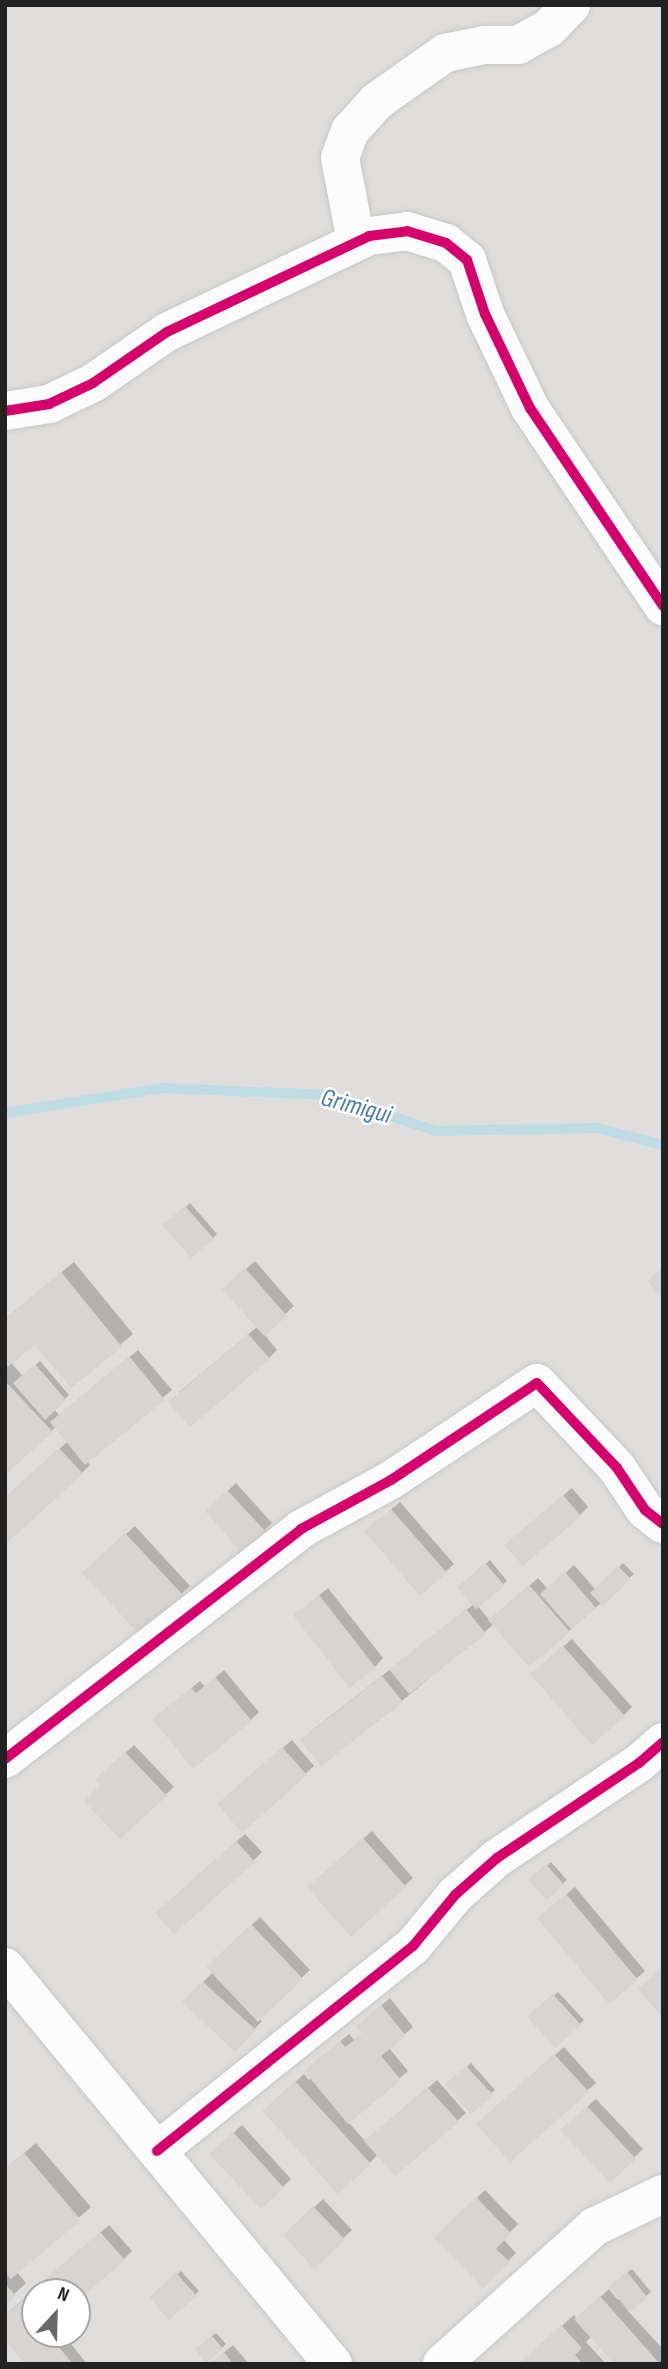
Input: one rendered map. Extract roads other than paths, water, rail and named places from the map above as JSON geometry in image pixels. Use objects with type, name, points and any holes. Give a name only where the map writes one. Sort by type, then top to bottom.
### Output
[{"type":"street","points":[[356,241],[340,159],[350,131],[377,101],[445,53],[485,45],[518,45],[549,28],[571,5]]},
{"type":"street","points":[[5,411],[49,404],[93,383],[167,332],[356,241],[369,236],[407,231],[446,243],[467,260],[485,314],[530,408],[663,607]]},
{"type":"street","points":[[5,1759],[301,1529],[391,1480],[537,1383],[617,1468],[645,1510],[663,1524]]},
{"type":"street","points":[[157,2151],[414,1945],[455,1895],[498,1858],[639,1763],[663,1742]]},
{"type":"street","points":[[5,1967],[333,2364]]},
{"type":"street","points":[[442,2364],[594,2227],[663,2194]]},
{"type":"waterway","name":"Grimigui","points":[[5,1113],[162,1088],[326,1095],[437,1131],[597,1128],[663,1145]]}]
